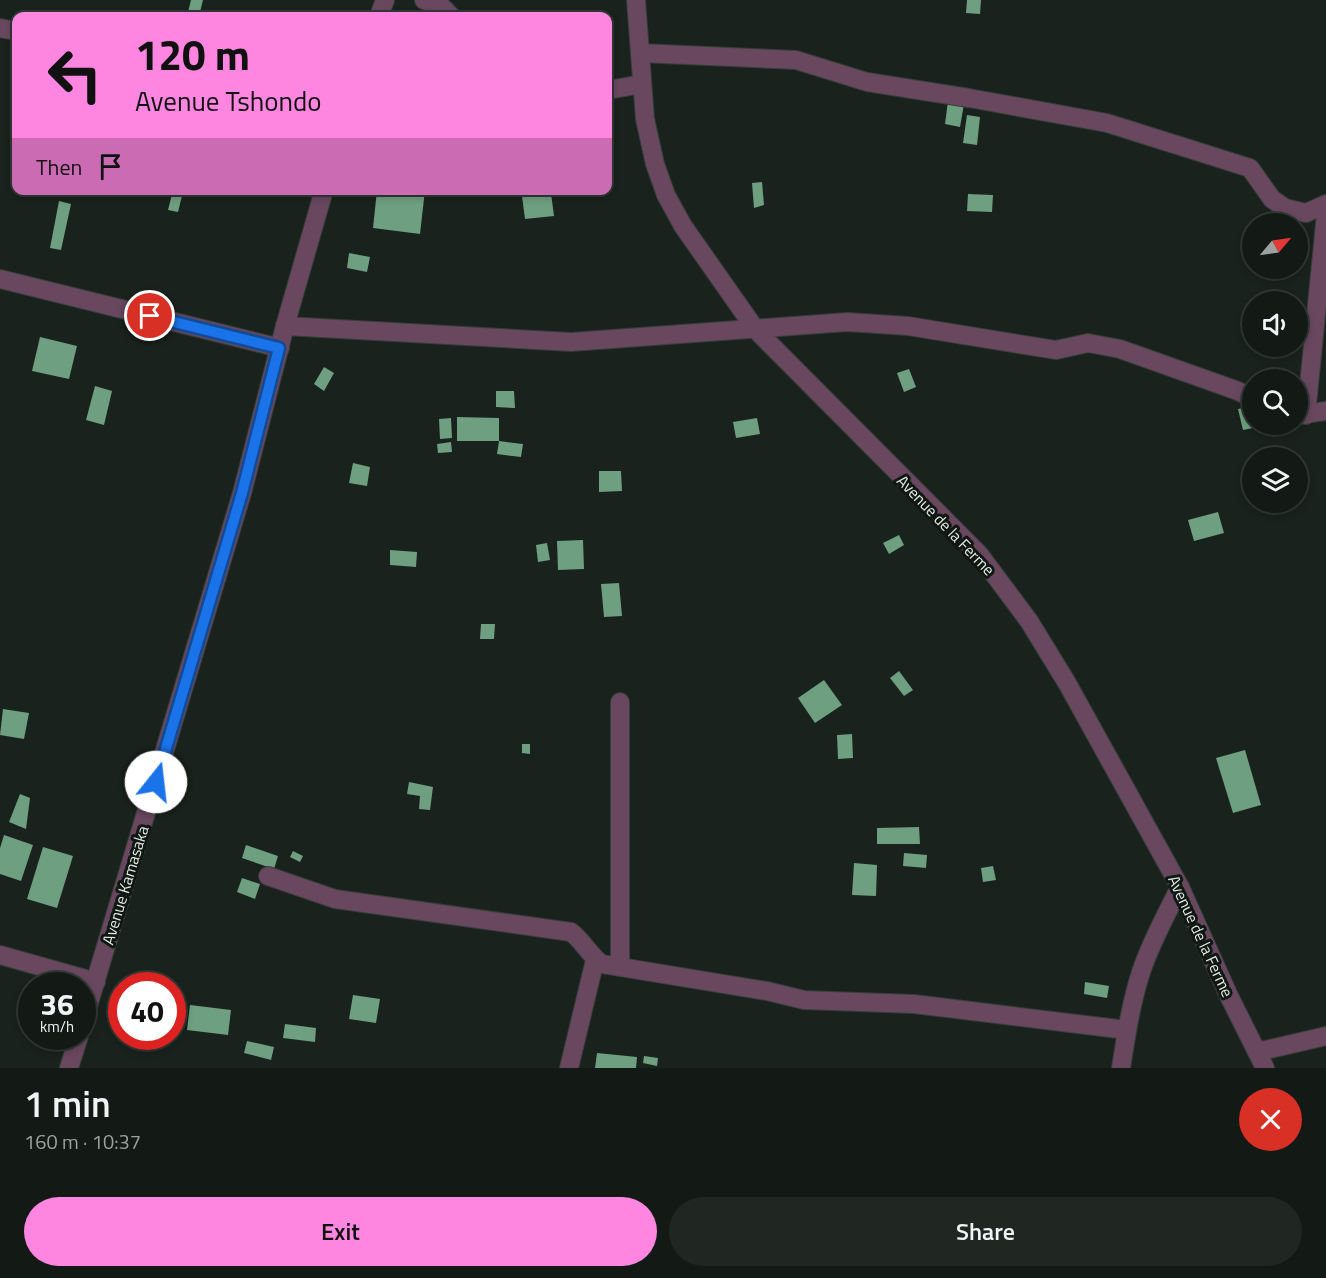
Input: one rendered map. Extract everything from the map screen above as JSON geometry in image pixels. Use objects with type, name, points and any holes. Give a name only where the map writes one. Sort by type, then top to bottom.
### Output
[{"type":"street","points":[[424,0],[441,6],[447,12]]},
{"type":"street","name":"Avenue de la Ferme","points":[[636,0],[645,119],[655,164],[666,195],[683,226],[756,330],[979,554],[1029,621],[1067,683],[1180,887],[1229,996],[1261,1060]]},
{"type":"street","points":[[640,53],[796,60],[867,82],[1107,123],[1250,168],[1272,199],[1286,208],[1306,213],[1326,204]]},
{"type":"street","points":[[612,89],[642,84]]},
{"type":"street","name":"Avenue Kamasaka","points":[[96,982],[242,493],[279,348],[323,195]]},
{"type":"street","points":[[1307,369],[1326,214]]},
{"type":"street","points":[[0,279],[279,348]]},
{"type":"street","points":[[285,326],[571,342],[847,322],[908,326],[1056,350],[1088,343],[1120,349],[1242,393]]},
{"type":"street","points":[[1308,414],[1326,411]]},
{"type":"street","points":[[620,702],[620,967]]},
{"type":"street","points":[[268,876],[335,899],[571,933],[578,937],[595,960],[602,964],[767,991],[804,1000],[914,1004],[1127,1030]]},
{"type":"street","points":[[1121,1068],[1127,1030],[1141,972],[1155,936],[1180,887]]},
{"type":"street","points":[[0,955],[60,972]]},
{"type":"street","points":[[569,1068],[595,960]]},
{"type":"street","points":[[1261,1060],[1326,1036]]},
{"type":"street","points":[[69,1068],[75,1050]]},
{"type":"building","points":[[191,0],[203,0],[200,12],[188,12]]},
{"type":"building","points":[[967,0],[981,0],[980,14],[966,13]]},
{"type":"building","points":[[948,101],[964,104],[960,127],[945,124]]},
{"type":"building","points":[[967,115],[980,117],[977,145],[963,143]]},
{"type":"building","points":[[762,182],[764,205],[754,208],[752,183]]},
{"type":"building","points":[[968,194],[993,195],[992,212],[967,211]]},
{"type":"building","points":[[172,195],[182,195],[178,212],[168,210]]},
{"type":"building","points":[[376,195],[424,195],[420,234],[373,228]]},
{"type":"building","points":[[551,195],[554,216],[525,219],[522,196]]},
{"type":"building","points":[[59,201],[71,204],[61,250],[50,248]]},
{"type":"building","points":[[349,253],[370,257],[367,272],[347,268]]},
{"type":"building","points":[[40,337],[77,346],[69,379],[32,371]]},
{"type":"building","points":[[324,367],[334,373],[324,391],[314,384]]},
{"type":"building","points":[[909,369],[916,387],[904,392],[897,373]]},
{"type":"building","points":[[95,386],[112,391],[104,425],[86,420]]},
{"type":"building","points":[[496,391],[514,391],[515,408],[496,407]]},
{"type":"building","points":[[1242,408],[1242,426],[1238,409]]},
{"type":"building","points":[[457,417],[499,418],[499,441],[457,441]]},
{"type":"building","points":[[451,418],[452,438],[440,439],[439,419]]},
{"type":"building","points":[[757,418],[760,434],[736,438],[733,422]]},
{"type":"building","points":[[499,441],[523,444],[521,457],[497,454]]},
{"type":"building","points":[[451,442],[452,452],[438,453],[437,444]]},
{"type":"building","points":[[353,463],[370,467],[367,486],[349,483]]},
{"type":"building","points":[[599,471],[621,471],[622,491],[599,492]]},
{"type":"building","points":[[1218,512],[1224,533],[1194,541],[1188,520]]},
{"type":"building","points":[[899,535],[904,545],[889,554],[883,543]]},
{"type":"building","points":[[583,540],[584,569],[558,570],[557,541]]},
{"type":"building","points":[[547,543],[550,560],[538,562],[536,545]]},
{"type":"building","points":[[390,550],[417,552],[416,567],[390,565]]},
{"type":"building","points":[[619,583],[622,616],[604,617],[601,584]]},
{"type":"building","points":[[481,624],[495,624],[494,639],[480,639]]},
{"type":"building","points":[[899,671],[913,690],[904,696],[890,678]]},
{"type":"building","points":[[824,680],[842,705],[815,723],[798,698]]},
{"type":"building","points":[[3,709],[29,713],[24,739],[0,735]]},
{"type":"building","points":[[852,734],[853,758],[838,759],[837,735]]},
{"type":"building","points":[[522,744],[530,744],[530,754],[522,753]]},
{"type":"building","points":[[1245,750],[1261,805],[1233,813],[1216,758]]},
{"type":"building","points":[[409,782],[433,787],[430,810],[419,809],[420,796],[407,794]]},
{"type":"building","points":[[20,794],[30,798],[26,829],[9,822]]},
{"type":"building","points":[[919,827],[920,844],[877,844],[877,828]]},
{"type":"building","points":[[4,835],[33,845],[21,881],[0,874],[0,848]]},
{"type":"building","points":[[246,845],[278,856],[274,869],[242,858]]},
{"type":"building","points":[[43,847],[73,856],[57,908],[27,899]]},
{"type":"building","points":[[293,851],[303,856],[300,862],[290,857]]},
{"type":"building","points":[[904,853],[927,855],[926,868],[903,866]]},
{"type":"building","points":[[854,863],[877,865],[876,896],[852,895]]},
{"type":"building","points":[[993,866],[996,880],[983,882],[981,868]]},
{"type":"building","points":[[242,878],[260,884],[255,899],[237,892]]},
{"type":"building","points":[[1085,982],[1109,986],[1107,998],[1084,994]]},
{"type":"building","points":[[353,995],[380,999],[376,1023],[349,1019]]},
{"type":"building","points":[[190,1005],[231,1010],[228,1035],[187,1030]]},
{"type":"building","points":[[285,1024],[316,1028],[315,1042],[283,1038]]},
{"type":"building","points":[[247,1041],[274,1047],[271,1060],[244,1053]]},
{"type":"building","points":[[597,1053],[637,1057],[636,1068],[595,1068]]},
{"type":"building","points":[[644,1056],[658,1058],[657,1066],[643,1063]]},
{"type":"route","points":[[150,316],[279,348],[242,493],[156,782]]}]
